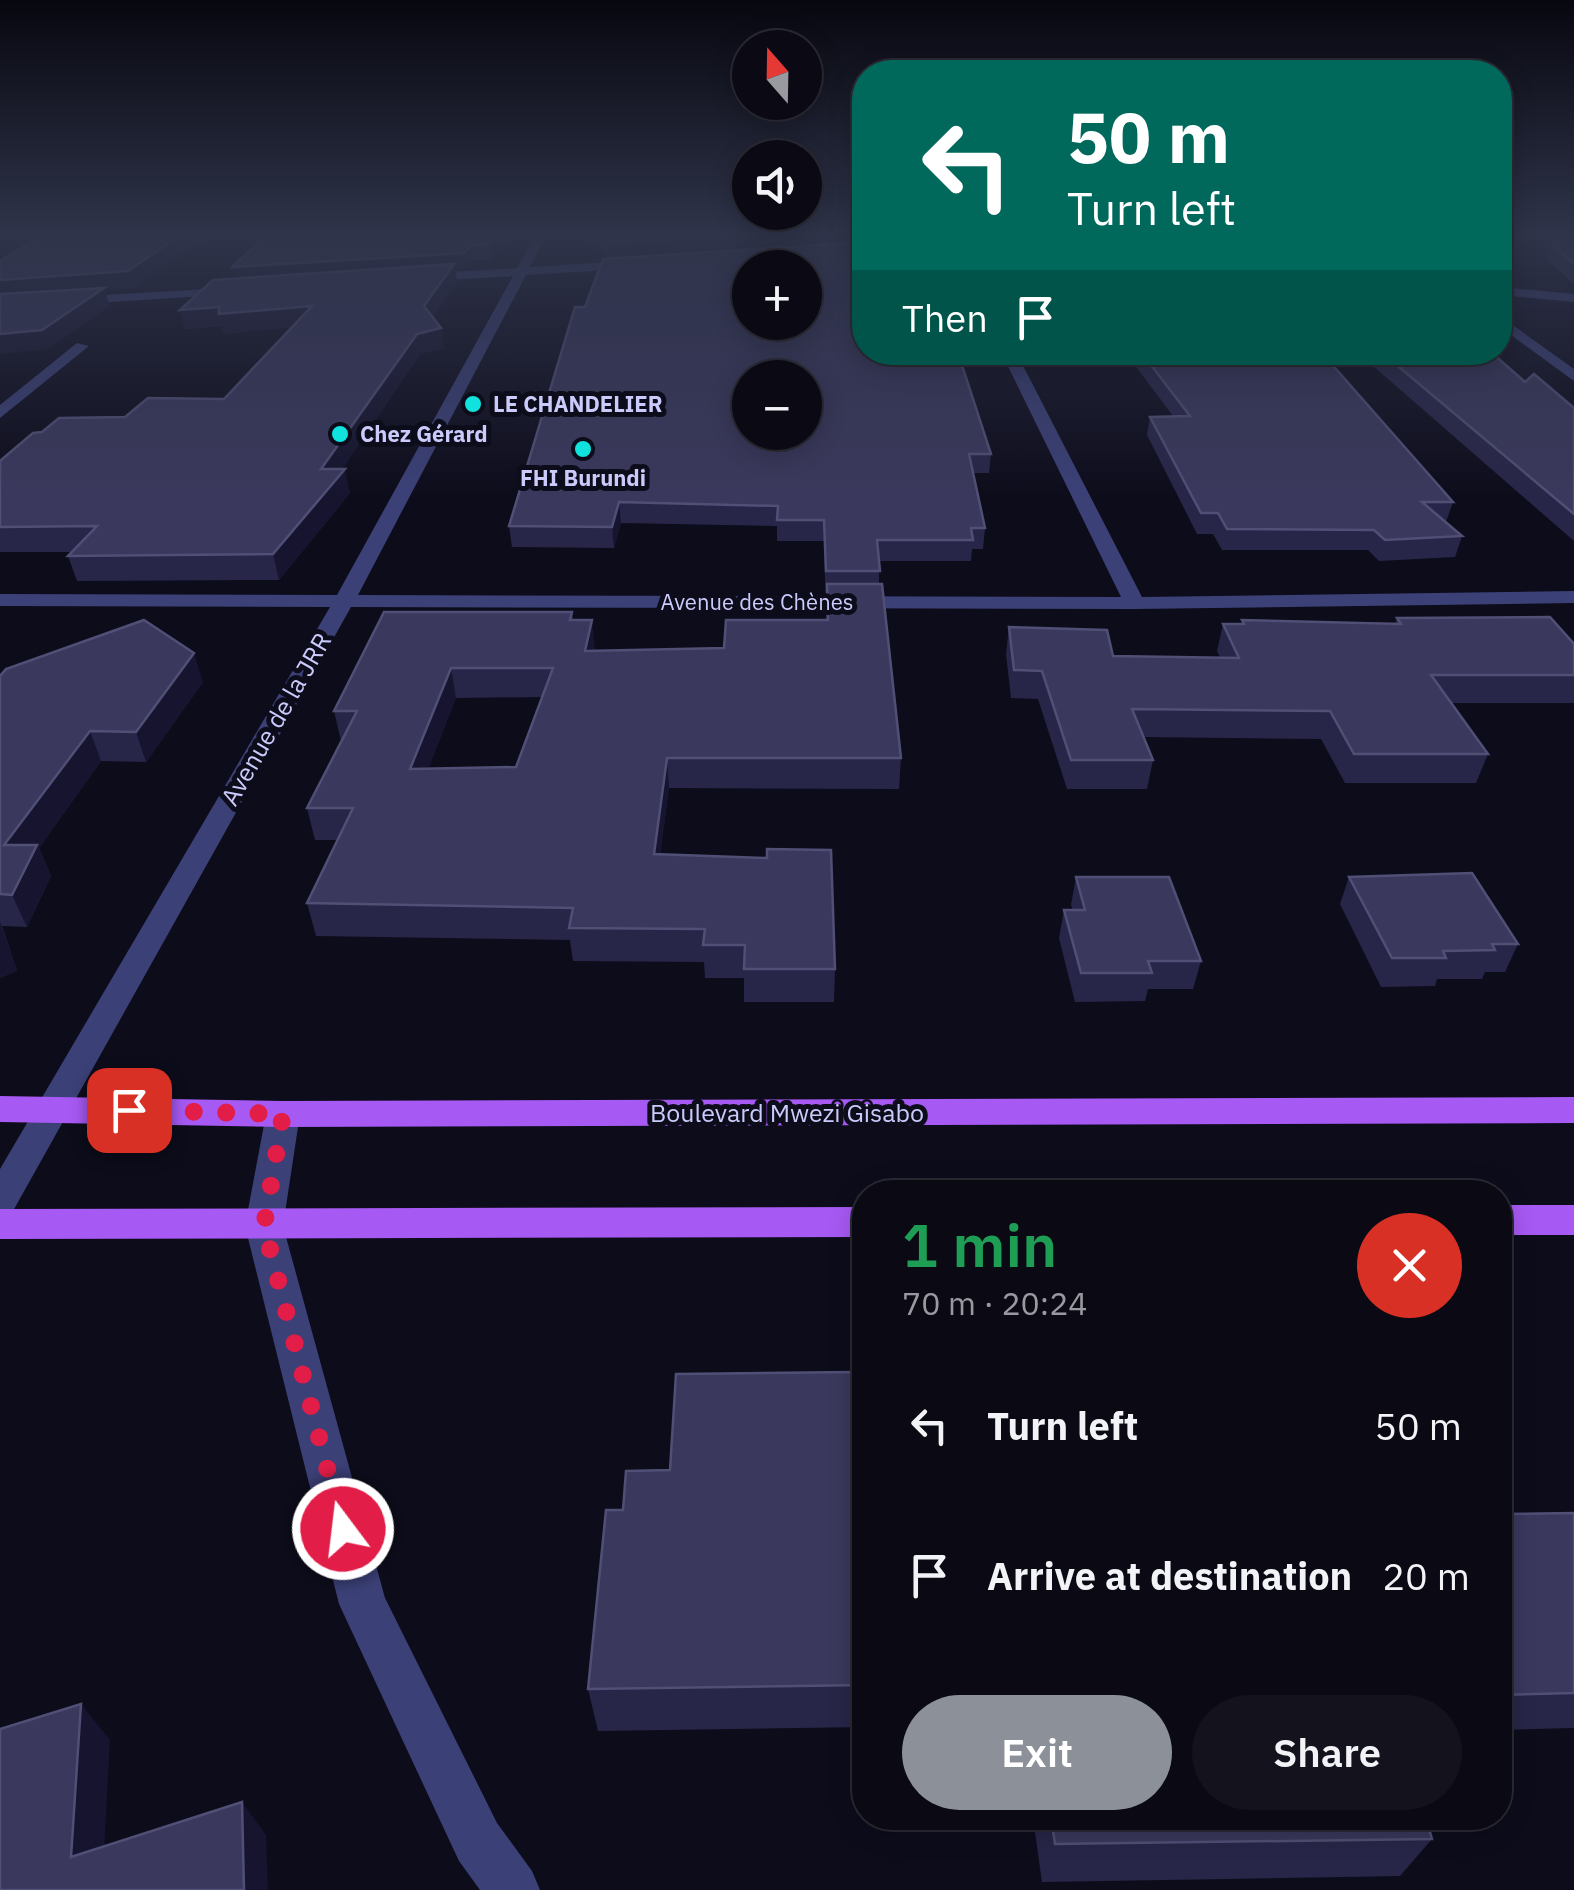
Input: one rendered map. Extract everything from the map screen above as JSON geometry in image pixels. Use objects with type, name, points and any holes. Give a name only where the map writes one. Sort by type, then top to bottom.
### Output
[{"type":"main road","name":"Boulevard Mwezi Gisabo","points":[[0,1109],[283,1114],[1574,1110]]},
{"type":"main road","points":[[1512,1220],[1574,1220]]},
{"type":"main road","points":[[0,1224],[852,1222]]},
{"type":"street","name":"Avenue de la JRR","points":[[0,1201],[345,600],[495,320]]},
{"type":"street","points":[[1512,329],[1574,376]]},
{"type":"street","points":[[0,413],[82,346]]},
{"type":"street","points":[[1015,365],[1135,604]]},
{"type":"street","name":"Avenue des Chènes","points":[[0,600],[1135,604],[1574,597]]},
{"type":"street","points":[[283,1114],[264,1226],[363,1604],[478,1842],[513,1890]]},
{"type":"building","points":[[0,320],[56,320],[42,330],[0,334]]},
{"type":"building","points":[[299,320],[435,320],[441,328],[417,334],[321,469],[345,469],[273,554],[68,556],[97,526],[0,527],[0,461],[33,433],[42,432],[59,418],[125,417],[148,398],[224,399]]},
{"type":"building","points":[[571,320],[732,320],[732,340],[822,340],[822,320],[852,320],[852,365],[962,365],[991,454],[969,454],[985,528],[971,528],[973,540],[877,540],[880,571],[826,571],[824,520],[777,520],[778,506],[619,502],[612,527],[509,526]]},
{"type":"building","points":[[1151,365],[1332,365],[1453,502],[1422,502],[1462,536],[1385,540],[1374,530],[1227,529],[1218,513],[1201,513],[1150,417],[1190,416]]},
{"type":"building","points":[[1396,365],[1506,365],[1525,382],[1534,374],[1574,408],[1574,514]]},
{"type":"building","points":[[827,584],[882,584],[901,758],[667,758],[654,854],[767,858],[767,849],[831,850],[835,969],[744,969],[745,945],[703,945],[705,929],[569,928],[573,908],[307,903],[353,808],[307,808],[357,711],[334,711],[384,612],[572,612],[570,620],[592,620],[585,651],[724,648],[726,620],[828,620]],"holes":[[[451,668],[553,668],[516,767],[410,769]]]},
{"type":"building","points":[[1550,617],[1574,644],[1574,675],[1431,675],[1488,754],[1354,754],[1330,711],[1132,709],[1153,760],[1071,760],[1042,671],[1014,670],[1009,627],[1107,630],[1113,656],[1239,658],[1223,624],[1244,624],[1242,620],[1401,624],[1397,618]]},
{"type":"building","points":[[144,620],[194,653],[136,732],[90,731],[4,845],[37,845],[12,895],[0,894],[0,676],[6,669]]},
{"type":"building","points":[[1472,873],[1518,944],[1492,944],[1495,950],[1443,951],[1446,958],[1392,958],[1349,877]]},
{"type":"building","points":[[1076,877],[1169,877],[1201,961],[1148,961],[1152,973],[1081,973],[1064,910],[1085,910]]},
{"type":"building","points":[[852,1372],[852,1685],[588,1689],[606,1510],[623,1510],[626,1471],[670,1470],[676,1374]]},
{"type":"building","points":[[1574,1513],[1574,1693],[1512,1695],[1512,1514]]},
{"type":"building","points":[[81,1704],[71,1857],[242,1802],[244,1890],[0,1890],[0,1729]]},
{"type":"building","points":[[1053,1830],[1429,1830],[1432,1839],[1055,1844]]},
{"type":"place","name":"LE CHANDELIER","points":[[473,404]]},
{"type":"place","name":"Chez Gérard","points":[[340,434]]},
{"type":"place","name":"FHI Burundi","points":[[583,449]]},
{"type":"route","points":[[129,1110],[283,1114],[264,1226],[343,1529]]}]
